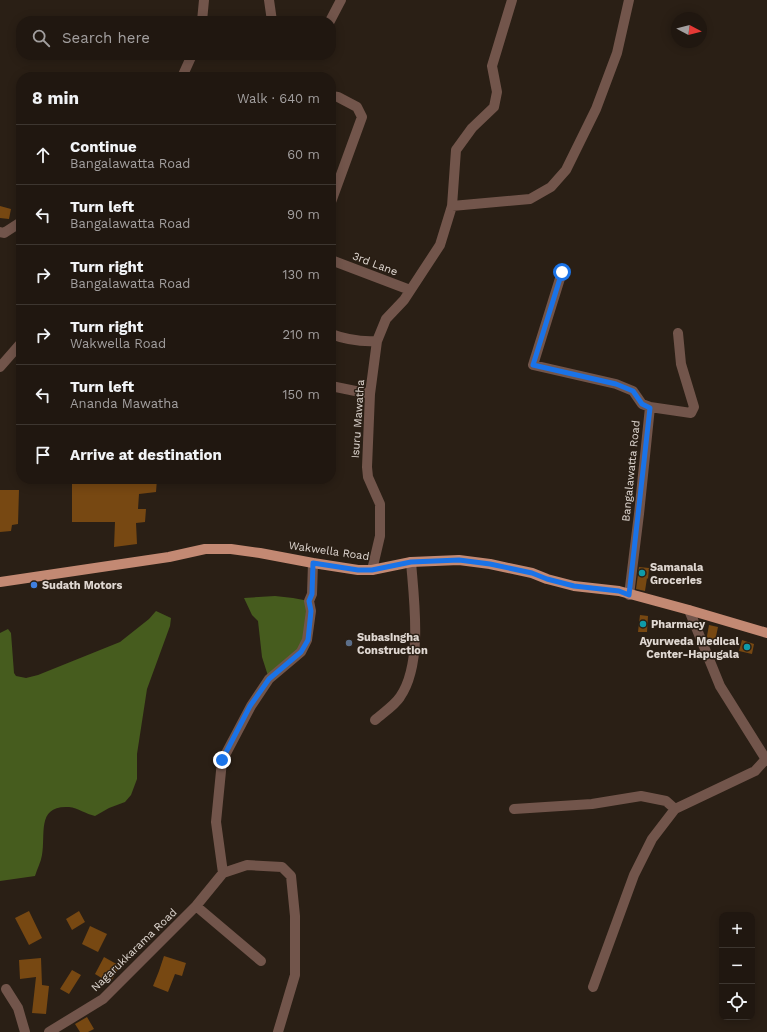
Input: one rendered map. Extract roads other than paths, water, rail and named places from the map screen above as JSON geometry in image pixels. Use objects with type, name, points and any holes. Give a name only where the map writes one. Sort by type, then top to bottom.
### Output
[{"type":"main road","name":"Wakwella Road","points":[[0,582],[169,557],[205,549],[231,549],[246,551],[358,570],[372,570],[411,562],[459,560],[490,564],[532,573],[547,579],[574,586],[619,591],[767,633]]},
{"type":"street","points":[[202,16],[204,0]]},
{"type":"street","points":[[269,0],[271,16]]},
{"type":"street","points":[[333,16],[341,0]]},
{"type":"street","name":"Isuru Mawatha","points":[[372,570],[380,536],[380,504],[368,477],[367,467],[370,394],[377,341],[386,319],[404,300],[440,245],[452,206],[456,150],[472,128],[494,107],[497,92],[492,66],[512,0]]},
{"type":"street","points":[[452,206],[530,199],[551,187],[556,182],[566,170],[596,109],[617,54],[629,0]]},
{"type":"street","points":[[184,72],[190,60]]},
{"type":"street","points":[[336,97],[357,107],[362,116],[336,188]]},
{"type":"street","points":[[0,232],[4,233],[16,225]]},
{"type":"street","name":"3rd Lane","points":[[336,262],[410,290]]},
{"type":"street","name":"Bangalawatta Road","points":[[562,272],[533,365],[616,384],[633,391],[642,404],[650,408],[629,595]]},
{"type":"street","points":[[650,408],[691,413],[694,408],[681,364],[678,333]]},
{"type":"street","points":[[336,336],[361,342],[377,341]]},
{"type":"street","points":[[0,367],[16,349]]},
{"type":"street","points":[[336,387],[370,394]]},
{"type":"street","points":[[375,720],[400,697],[409,679],[413,660],[415,624],[411,562]]},
{"type":"street","points":[[278,1032],[295,975],[295,916],[291,876],[282,868],[247,865],[223,873],[216,822],[222,760],[250,706],[269,679],[301,652],[308,640],[311,611],[309,601],[312,594],[313,563]]},
{"type":"street","points":[[593,987],[634,875],[652,839],[675,809],[755,771],[766,760],[720,686],[689,610]]},
{"type":"street","points":[[514,810],[592,804],[641,796],[666,801],[675,809]]},
{"type":"street","name":"Nagarukkarama Road","points":[[50,1032],[103,999],[196,906],[223,873]]},
{"type":"street","points":[[196,906],[261,961]]},
{"type":"street","points":[[6,989],[18,1008],[25,1032]]},
{"type":"place","name":"Samanala Groceries","points":[[642,573]]},
{"type":"place","name":"Sudath Motors","points":[[34,585]]},
{"type":"place","name":"Pharmacy","points":[[643,624]]},
{"type":"place","name":"Subasingha Construction","points":[[349,643]]},
{"type":"place","name":"Ayurweda Medical Center-Hapugala","points":[[747,647]]}]
